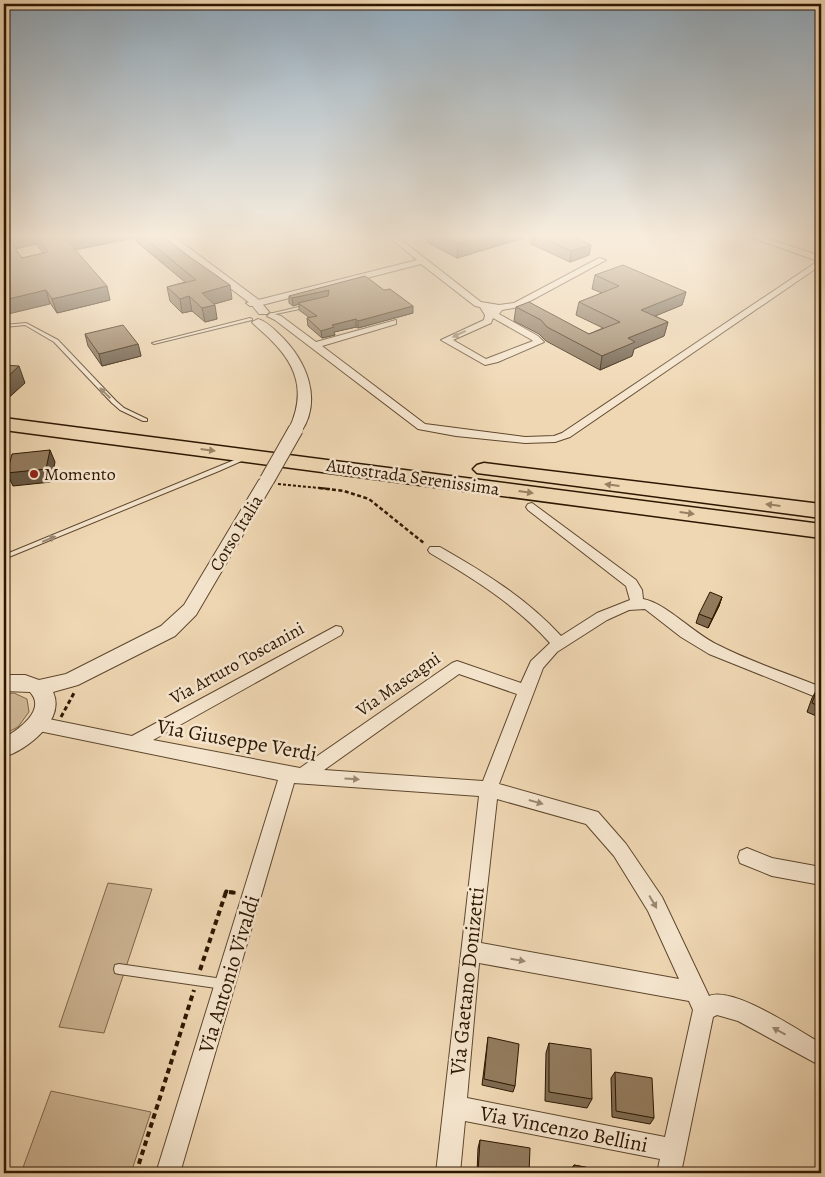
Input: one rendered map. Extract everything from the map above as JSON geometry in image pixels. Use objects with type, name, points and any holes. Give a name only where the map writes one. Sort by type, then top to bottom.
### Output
[{"type":"highway","name":"Autostrada Serenissima","points":[[4,410],[821,511]]},
{"type":"highway","name":"Autostrada Serenissima","points":[[4,424],[821,531]]},
{"type":"street","name":"Corso Italia","points":[[42,695],[73,685],[144,645],[168,630],[190,610],[271,482],[305,409],[305,386],[298,366],[261,315],[236,290]]},
{"type":"street","points":[[261,315],[334,290]]},
{"type":"street","points":[[460,290],[478,304],[499,308],[516,305],[545,290]]},
{"type":"street","points":[[261,315],[278,318],[422,427],[456,433],[525,440],[555,439],[566,435],[777,290]]},
{"type":"street","points":[[483,305],[489,315],[488,321],[446,340],[485,362],[495,360],[538,342],[535,338],[494,315],[499,308]]},
{"type":"street","points":[[313,346],[393,322]]},
{"type":"street","points":[[532,508],[631,583],[635,590],[637,602],[657,610],[697,641],[714,650],[821,693]]},
{"type":"street","points":[[435,550],[489,582],[530,611],[560,644]]},
{"type":"street","name":"Via Gaetano Donizetti","points":[[448,1173],[470,951],[489,789],[536,664],[560,644],[619,607],[637,602]]},
{"type":"street","name":"Via Arturo Toscanini","points":[[132,744],[336,631]]},
{"type":"street","name":"Via Mascagni","points":[[296,776],[457,667],[526,691]]},
{"type":"street","points":[[4,682],[29,683],[42,695],[46,725],[4,748]]},
{"type":"street","name":"Via Giuseppe Verdi","points":[[46,725],[296,776],[489,789],[592,818],[620,850],[655,904],[699,1001]]},
{"type":"street","name":"Via Antonio Vivaldi","points":[[168,1173],[253,895],[296,776]]},
{"type":"street","points":[[747,857],[772,867],[821,876]]},
{"type":"street","points":[[470,951],[742,1011],[821,1055]]},
{"type":"street","points":[[668,1173],[674,1150],[699,1001]]},
{"type":"street","name":"Via Vincenzo Bellini","points":[[454,1107],[674,1150]]},
{"type":"lane","points":[[154,343],[261,315],[317,303]]},
{"type":"lane","points":[[4,326],[26,324],[56,341],[114,402],[122,409],[145,420]]},
{"type":"lane","points":[[4,557],[217,470],[248,455]]},
{"type":"lane","points":[[119,969],[226,984]]},
{"type":"path","points":[[271,482],[347,492],[362,496],[380,506],[402,528],[435,550]]},
{"type":"path","points":[[46,725],[69,698],[73,685]]},
{"type":"path","points":[[136,1173],[226,891],[253,895]]},
{"type":"shaded area","points":[[14,693],[27,699],[29,712],[18,727],[4,734],[4,694]]},
{"type":"shaded area","points":[[108,883],[152,889],[104,1033],[59,1027]]},
{"type":"shaded area","points":[[51,1091],[151,1112],[131,1173],[21,1173]]},
{"type":"building","points":[[4,290],[90,290],[52,299],[46,290],[4,300]]},
{"type":"building","points":[[170,290],[213,290],[202,293],[215,305],[202,308],[189,296],[180,299]]},
{"type":"building","points":[[312,290],[391,290],[413,306],[358,321],[356,319],[332,325],[334,327],[321,331],[307,318],[317,316],[298,303],[328,296],[329,290],[292,298],[289,296]]},
{"type":"building","points":[[609,290],[681,290],[686,292],[641,310],[668,322],[628,338],[635,342],[602,356],[547,327],[541,320],[516,307],[529,302],[589,334],[620,322],[579,302]]},
{"type":"building","points":[[123,325],[138,344],[99,354],[85,334]]},
{"type":"building","points":[[4,365],[19,366],[4,380]]},
{"type":"building","points":[[50,450],[46,469],[7,473],[12,454]]},
{"type":"building","points":[[710,592],[722,597],[712,619],[699,614]]},
{"type":"building","points":[[817,689],[821,690],[821,707],[812,703]]},
{"type":"building","points":[[488,1037],[519,1044],[515,1086],[484,1079]]},
{"type":"building","points":[[549,1043],[591,1049],[592,1099],[549,1092]]},
{"type":"building","points":[[615,1072],[652,1078],[654,1118],[616,1111]]},
{"type":"building","points":[[480,1140],[530,1148],[529,1173],[478,1173]]},
{"type":"building","points":[[574,1165],[615,1173],[574,1173]]},
{"type":"place","name":"Momento","points":[[34,474]]}]
